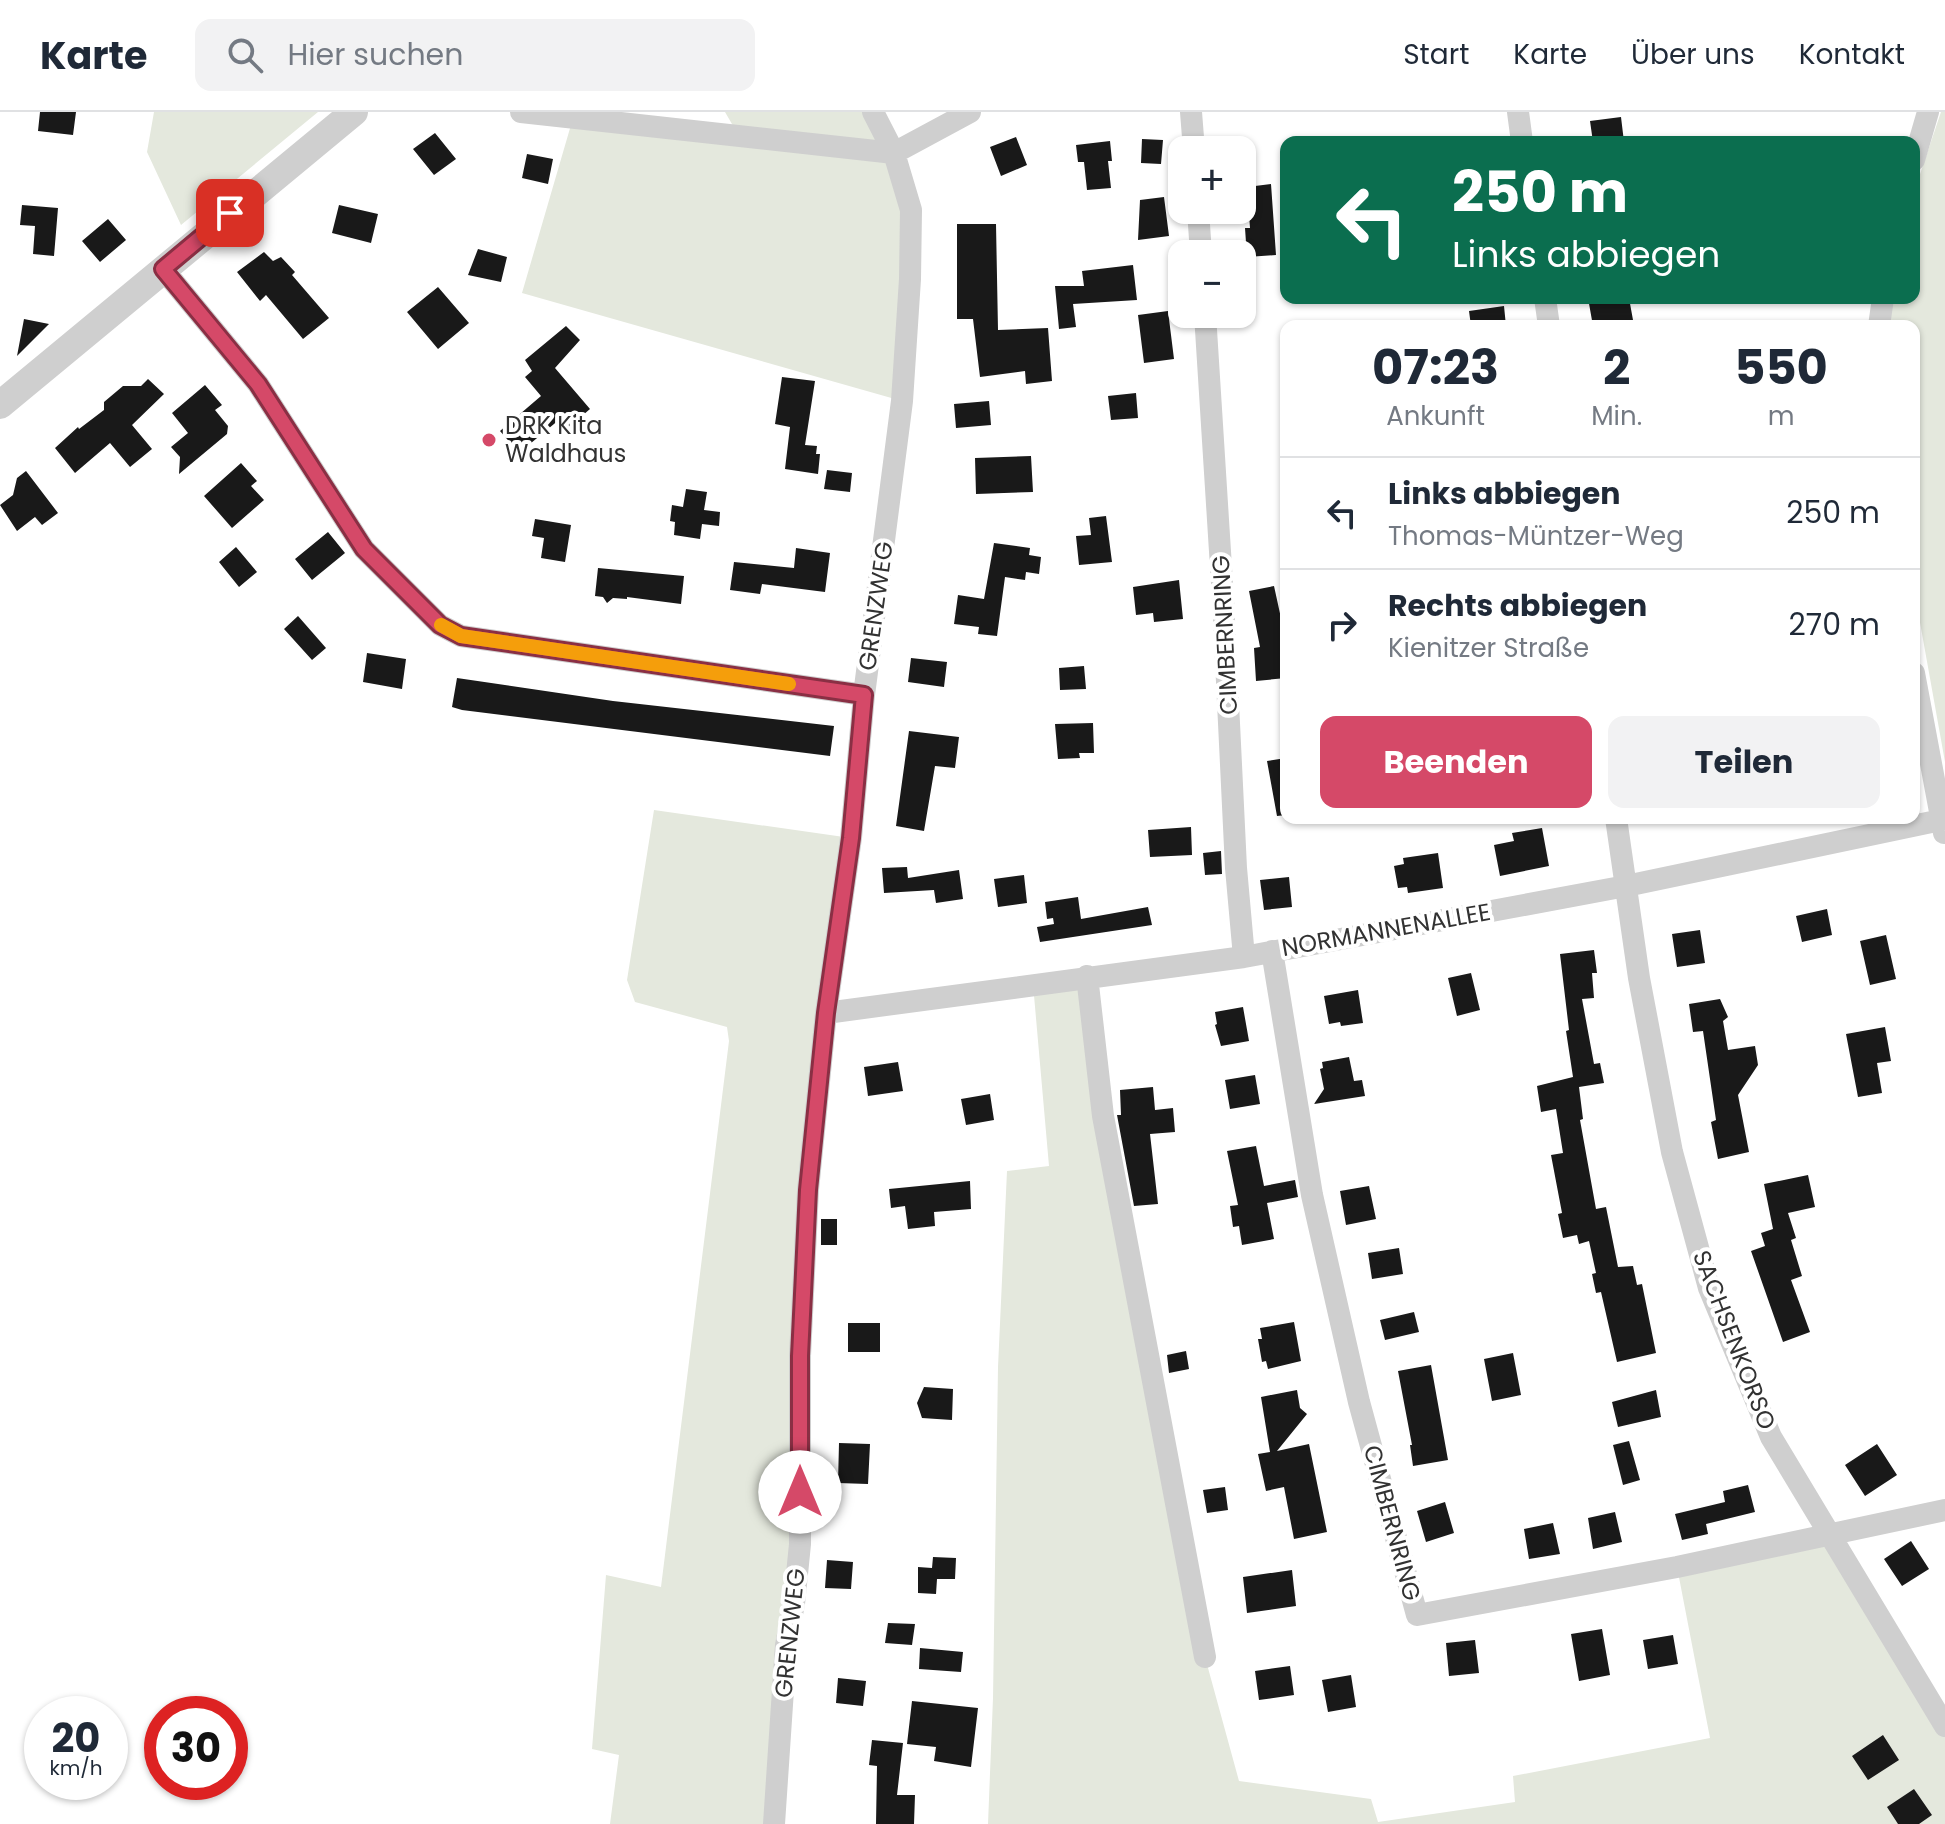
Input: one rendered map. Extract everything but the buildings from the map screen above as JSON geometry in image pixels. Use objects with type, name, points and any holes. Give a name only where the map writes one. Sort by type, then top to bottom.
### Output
[{"type":"street","points":[[0,405],[354,112]]},
{"type":"street","points":[[521,112],[894,153],[970,112]]},
{"type":"street","name":"GRENZWEG","points":[[774,1824],[786,1645],[800,1544],[800,1356],[807,1205],[826,1013],[851,838],[864,695],[902,401],[910,279],[911,210],[894,153],[873,112]]},
{"type":"street","points":[[1191,112],[1193,136]]},
{"type":"street","points":[[1518,112],[1521,136]]},
{"type":"street","points":[[1920,139],[1928,112]]},
{"type":"street","points":[[163,269],[258,384],[364,549],[440,625],[461,636],[864,695]]},
{"type":"street","name":"CIMBERNRING","points":[[1206,328],[1236,868],[1244,957]]},
{"type":"street","points":[[1920,705],[1943,828]]},
{"type":"street","name":"SACHSENKORSO","points":[[1617,824],[1639,978],[1672,1152],[1709,1288],[1771,1437],[1945,1726]]},
{"type":"street","name":"NORMANNENALLEE","points":[[826,1013],[1244,957],[1943,828]]},
{"type":"street","name":"CIMBERNRING","points":[[1272,951],[1312,1195],[1359,1402],[1417,1615],[1677,1567],[1945,1510]]},
{"type":"street","points":[[1087,976],[1103,1116],[1205,1657]]},
{"type":"shaded area","points":[[154,112],[318,112],[181,225],[147,152]]},
{"type":"shaded area","points":[[725,112],[873,112],[911,210],[902,401],[522,293],[573,118],[739,136]]},
{"type":"shaded area","points":[[1941,112],[1945,112],[1945,762],[1920,622],[1920,320],[1890,320],[1891,304],[1920,304],[1920,174]]},
{"type":"shaded area","points":[[654,810],[851,838],[800,1356],[774,1824],[610,1824],[619,1755],[592,1749],[606,1575],[661,1587],[729,1041],[727,1027],[635,1002],[627,980]]},
{"type":"shaded area","points":[[1087,976],[1205,1657],[1239,1781],[1371,1799],[1378,1822],[1515,1802],[1513,1776],[1710,1738],[1677,1567],[1829,1533],[1945,1726],[1945,1824],[988,1824],[998,1367],[1007,1171],[1049,1166],[1033,984]]},
{"type":"slow traffic","points":[[441,625],[461,636],[789,684]]},
{"type":"place","name":"DRK Kita Waldhaus","points":[[489,440]]},
{"type":"route","points":[[230,213],[163,269],[258,384],[364,549],[440,625],[461,636],[864,695],[851,838],[826,1013],[808,1190],[800,1356],[800,1492]]}]
